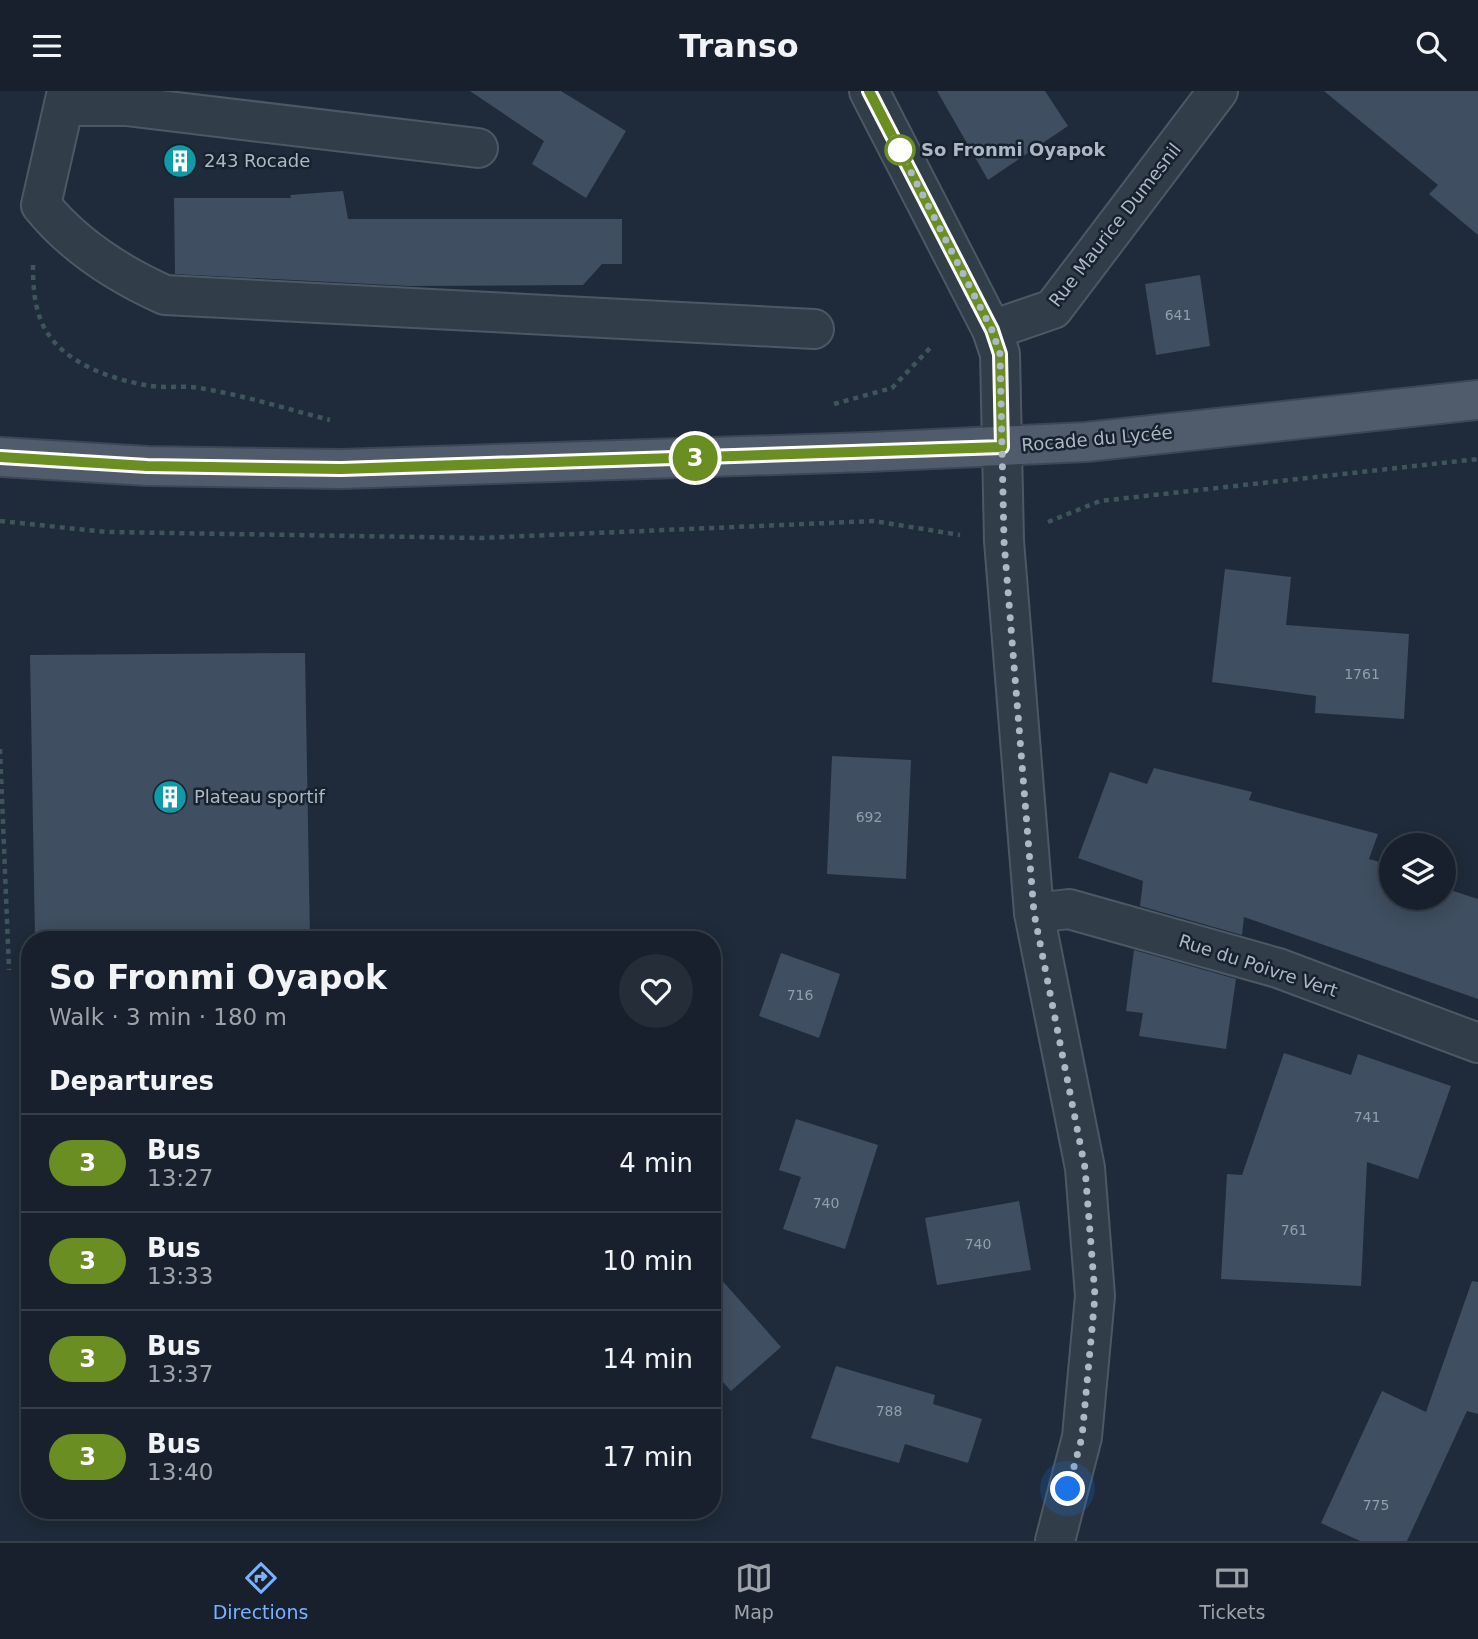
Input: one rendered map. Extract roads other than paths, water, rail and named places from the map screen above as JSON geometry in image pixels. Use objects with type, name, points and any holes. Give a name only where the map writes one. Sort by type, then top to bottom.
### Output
[{"type":"main road","name":"Rocade du Lycée","points":[[0,457],[147,466],[341,469],[1002,447],[1086,442],[1478,400]]},
{"type":"street","points":[[869,91],[992,330],[1000,354],[1004,541],[1034,913],[1085,1168],[1095,1296],[1082,1437],[1055,1541]]},
{"type":"street","name":"Rue Maurice Dumesnil","points":[[992,330],[1053,309],[1218,91]]},
{"type":"street","points":[[478,148],[66,99],[41,205],[57,224],[104,263],[165,295],[814,329]]},
{"type":"street","name":"Rue du Poivre Vert","points":[[1034,913],[1069,909],[1278,968],[1478,1044]]},
{"type":"place","name":"So Fronmi Oyapok","points":[[900,150]]},
{"type":"place","name":"243 Rocade","points":[[180,161]]},
{"type":"place","name":"Plateau sportif","points":[[170,797]]}]
